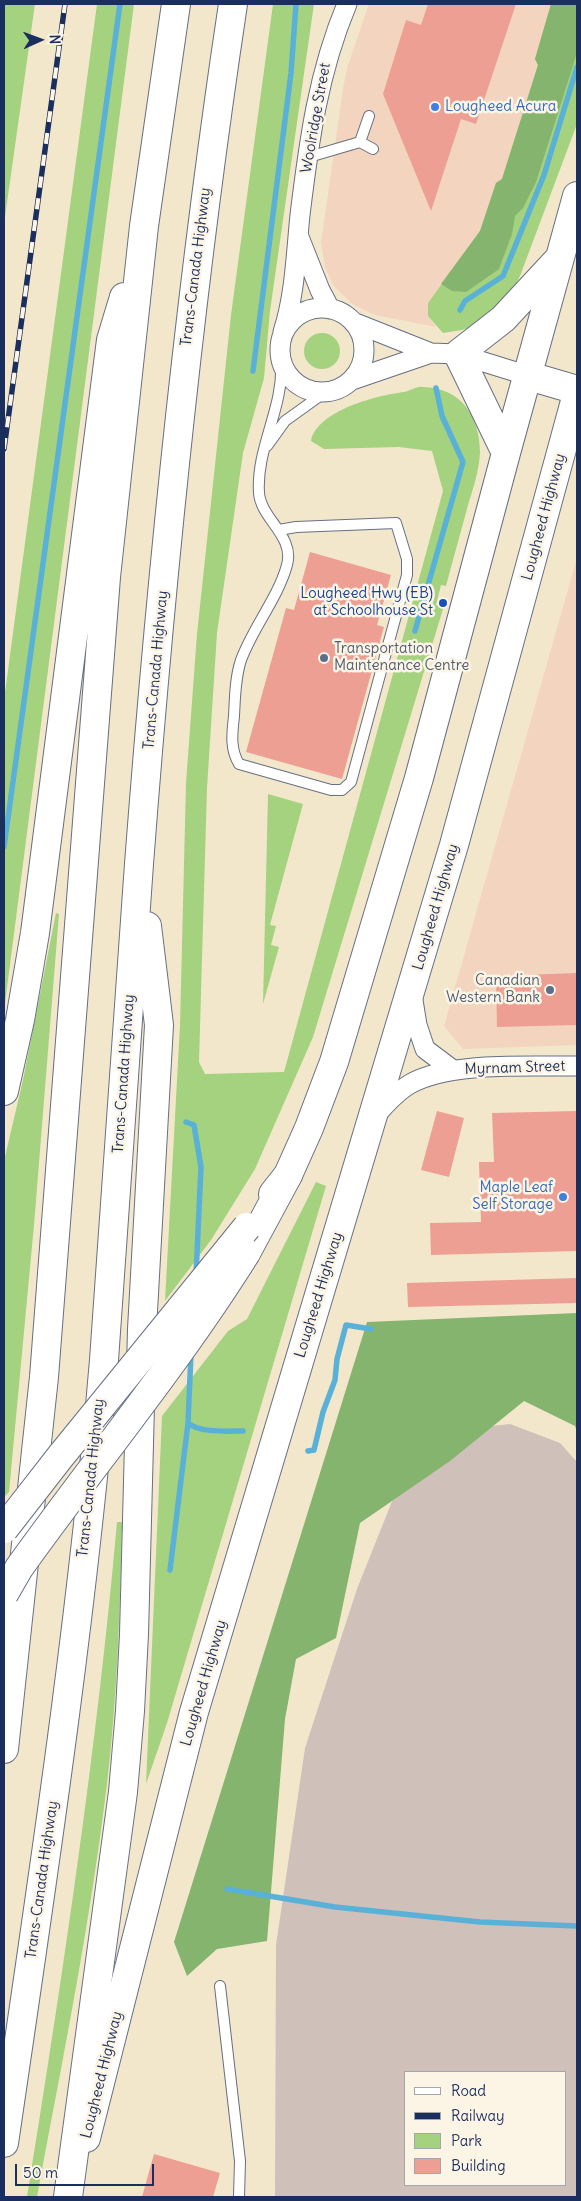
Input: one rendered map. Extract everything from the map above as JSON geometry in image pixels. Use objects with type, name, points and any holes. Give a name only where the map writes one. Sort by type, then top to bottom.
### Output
[{"type":"main road","points":[[4,1749],[44,1377],[106,577],[144,226],[176,4]]},
{"type":"main road","name":"Trans-Canada Highway","points":[[4,2143],[66,1721],[104,1364],[139,862],[180,401],[205,191],[233,4]]},
{"type":"main road","points":[[4,1594],[29,1553],[172,1361],[288,1175],[309,1128],[337,1052],[419,778],[577,196]]},
{"type":"main road","points":[[4,1091],[20,1020],[35,933],[111,340],[144,226]]},
{"type":"main road","points":[[506,452],[458,354],[503,319],[559,259]]},
{"type":"main road","points":[[529,376],[577,390]]},
{"type":"main road","name":"Lougheed Highway","points":[[70,2195],[194,1712],[412,989],[554,487],[577,394]]},
{"type":"main road","points":[[554,487],[577,469]]},
{"type":"main road","points":[[70,2195],[123,1792],[134,1644],[142,1329],[159,1025],[139,862]]},
{"type":"main road","points":[[4,1529],[60,1457],[247,1240]]},
{"type":"street","name":"Woolridge Street","points":[[283,332],[290,311],[309,157],[323,69],[347,4]]},
{"type":"street","name":"Woolridge Street","points":[[299,236],[320,290],[330,309]]},
{"type":"street","points":[[431,353],[352,380],[334,391],[324,393],[310,391],[297,385],[287,376],[281,363],[280,347],[283,332],[291,320],[302,312],[316,308],[330,309],[342,314],[353,322],[431,353],[458,354],[529,376]]},
{"type":"street","points":[[352,380],[361,364],[364,345],[360,333],[353,322]]},
{"type":"street","name":"Myrnam Street","points":[[412,989],[417,1025],[426,1049],[453,1070]]},
{"type":"street","name":"Myrnam Street","points":[[372,1119],[395,1094],[411,1083],[453,1070],[577,1066]]},
{"type":"lane","points":[[360,142],[370,116]]},
{"type":"lane","points":[[309,157],[360,142],[373,149]]},
{"type":"lane","points":[[279,530],[296,527],[396,524],[407,559],[407,575],[351,782],[342,790],[331,790],[239,764],[234,754],[232,740],[236,685],[241,660],[288,564],[285,541],[260,500],[259,487],[270,421],[281,389],[281,363]]},
{"type":"lane","points":[[265,449],[285,420],[324,393]]},
{"type":"lane","points":[[220,1986],[240,2161],[240,2197]]},
{"type":"shaded area","points":[[369,4],[551,4],[535,59],[538,65],[502,179],[496,183],[480,231],[428,303],[428,316],[436,327],[375,315],[352,304],[333,285],[325,267],[321,243],[343,89],[347,68]]},
{"type":"shaded area","points":[[577,558],[577,1045],[463,1049],[444,1026]]},
{"type":"shaded area","points":[[510,1424],[560,1443],[577,1462],[577,2197],[275,2197],[276,1945],[305,1748],[357,1589],[419,1434]]},
{"type":"green space","points":[[4,4],[35,4],[4,224]]},
{"type":"green space","points":[[97,4],[134,4],[4,1011],[4,700]]},
{"type":"green space","points":[[273,4],[314,4],[270,311],[264,378],[243,453],[217,633],[207,788],[199,1062],[205,1074],[284,1072],[443,491],[432,451],[399,447],[324,449],[311,441],[316,430],[325,421],[350,406],[423,387],[448,393],[466,406],[476,427],[480,453],[476,480],[446,586],[441,585],[436,605],[443,607],[443,609],[313,1037],[255,1169],[211,1240],[165,1301],[180,1025],[186,783],[197,634],[231,315]]},
{"type":"green space","points":[[551,4],[577,4],[577,124],[520,276],[512,292],[477,325],[443,333],[428,316],[428,303],[480,231],[496,183],[502,179],[538,65],[535,59]]},
{"type":"green space","points":[[551,4],[577,4],[577,52],[536,182],[523,208],[515,216],[512,234],[499,269],[466,292],[452,291],[441,284],[480,231],[496,183],[502,179],[538,65],[535,59]]},
{"type":"green space","points":[[322,333],[329,334],[335,338],[339,344],[339,358],[335,364],[329,368],[322,369],[315,368],[309,364],[305,358],[304,351],[305,344],[309,338],[315,334]]},
{"type":"green space","points":[[268,794],[303,804],[270,925],[276,926],[271,945],[279,947],[263,1004]]},
{"type":"green space","points":[[56,913],[59,914],[34,1225],[9,1492],[4,1497],[4,1161],[23,1080]]},
{"type":"green space","points":[[316,1182],[326,1186],[167,1723],[146,1784],[162,1416],[228,1331],[247,1319]]},
{"type":"green space","points":[[577,1313],[577,1431],[575,1426],[524,1401],[450,1461],[360,1523],[336,1638],[296,1659],[285,1719],[267,1941],[217,1949],[187,1976],[174,1942],[367,1322]]},
{"type":"green space","points":[[117,1522],[122,1522],[118,1656],[101,1834],[77,1982],[37,2197],[27,2197],[78,1860],[100,1691]]},
{"type":"building","name":"Lougheed Acura","points":[[428,4],[516,4],[476,124],[461,119],[431,211],[383,94],[406,20],[421,25]]},
{"type":"building","name":"Transportation Maintenance Centre","points":[[310,552],[391,575],[377,625],[384,627],[342,779],[246,752],[286,608],[294,610]]},
{"type":"building","points":[[577,973],[577,1025],[497,1027],[496,976]]},
{"type":"building","points":[[437,1111],[464,1118],[449,1177],[421,1170]]},
{"type":"building","points":[[577,1111],[577,1251],[431,1255],[430,1223],[481,1222],[479,1162],[494,1162],[492,1113]]},
{"type":"building","points":[[577,1278],[577,1303],[408,1307],[407,1283]]},
{"type":"building","points":[[154,2154],[220,2173],[213,2197],[142,2197]]},
{"type":"waterway","points":[[4,847],[120,4]]},
{"type":"waterway","points":[[253,371],[291,73],[296,4]]},
{"type":"waterway","points":[[460,310],[465,301],[503,276],[544,175],[577,67]]},
{"type":"waterway","points":[[415,631],[463,462],[442,416],[436,388]]},
{"type":"waterway","points":[[186,1122],[194,1125],[201,1167],[196,1275]]},
{"type":"waterway","points":[[308,1451],[314,1450],[323,1412],[335,1380],[337,1359],[346,1325],[371,1329]]},
{"type":"waterway","points":[[191,1354],[188,1423],[206,1430],[243,1431]]},
{"type":"waterway","points":[[170,1570],[188,1423]]},
{"type":"waterway","points":[[227,1889],[335,1907],[480,1922],[577,1926]]},
{"type":"railway","points":[[4,449],[65,4]]},
{"type":"place","name":"Lougheed Acura","points":[[435,107]]},
{"type":"place","name":"Lougheed Hwy (EB) at Schoolhouse St","points":[[443,603]]},
{"type":"place","name":"Transportation Maintenance Centre","points":[[324,658]]},
{"type":"place","name":"Canadian Western Bank","points":[[550,990]]},
{"type":"place","name":"Maple Leaf Self Storage","points":[[563,1197]]}]
